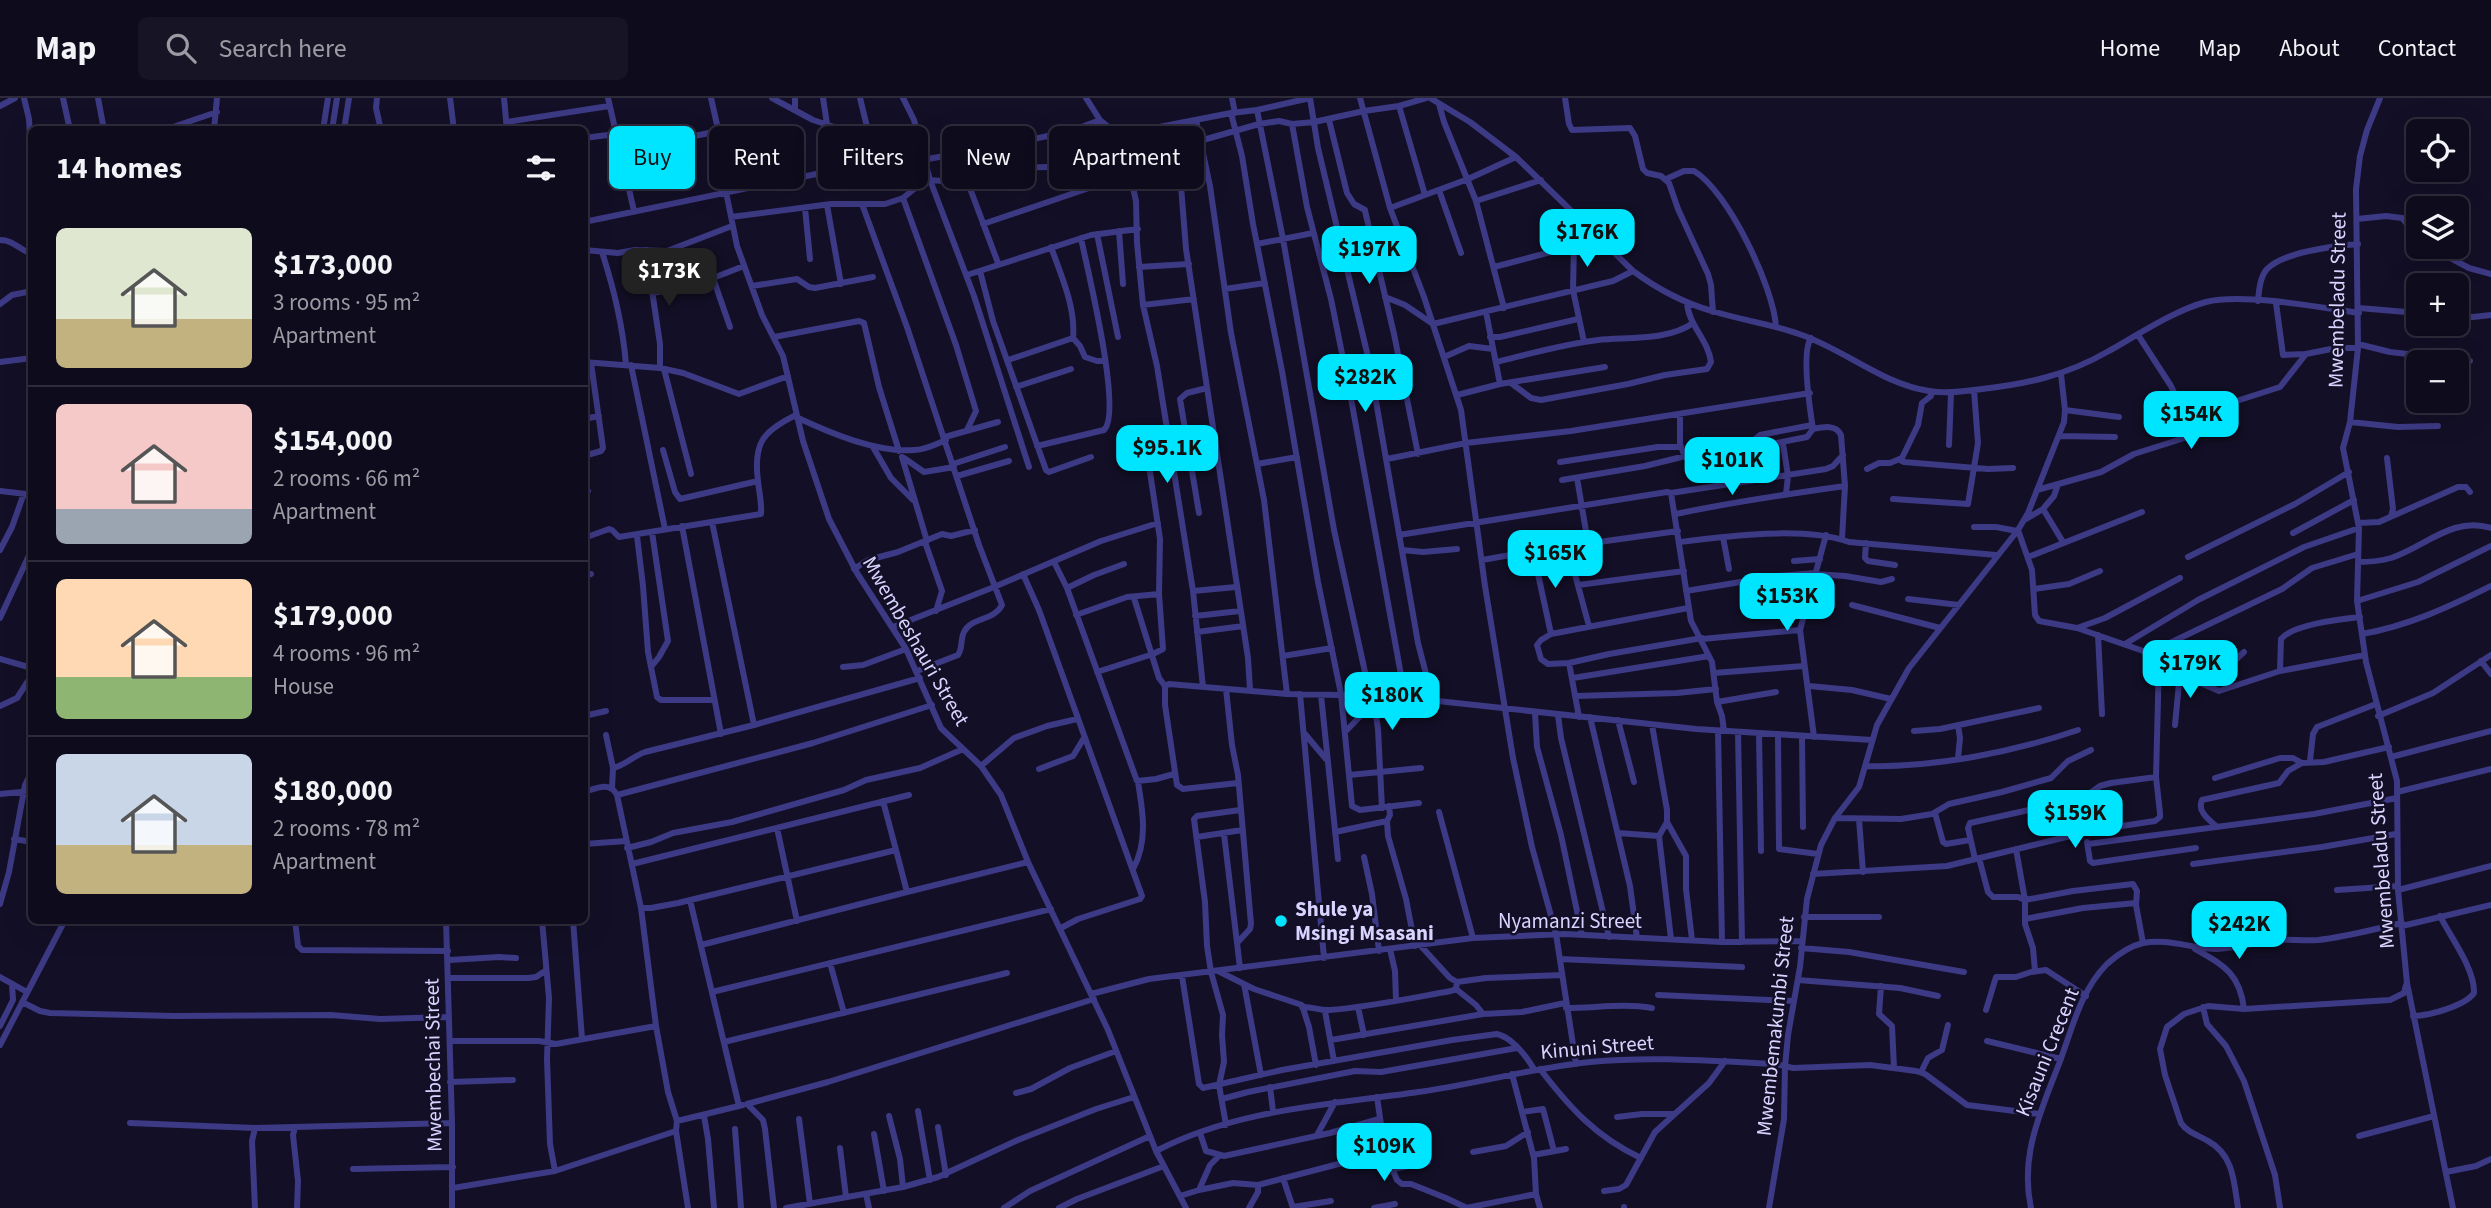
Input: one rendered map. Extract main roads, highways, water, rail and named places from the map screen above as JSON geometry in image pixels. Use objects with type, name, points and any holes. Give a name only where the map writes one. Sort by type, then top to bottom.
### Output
[{"type":"place","name":"Shule ya Msingi Msasani","points":[[1281,921]]}]
